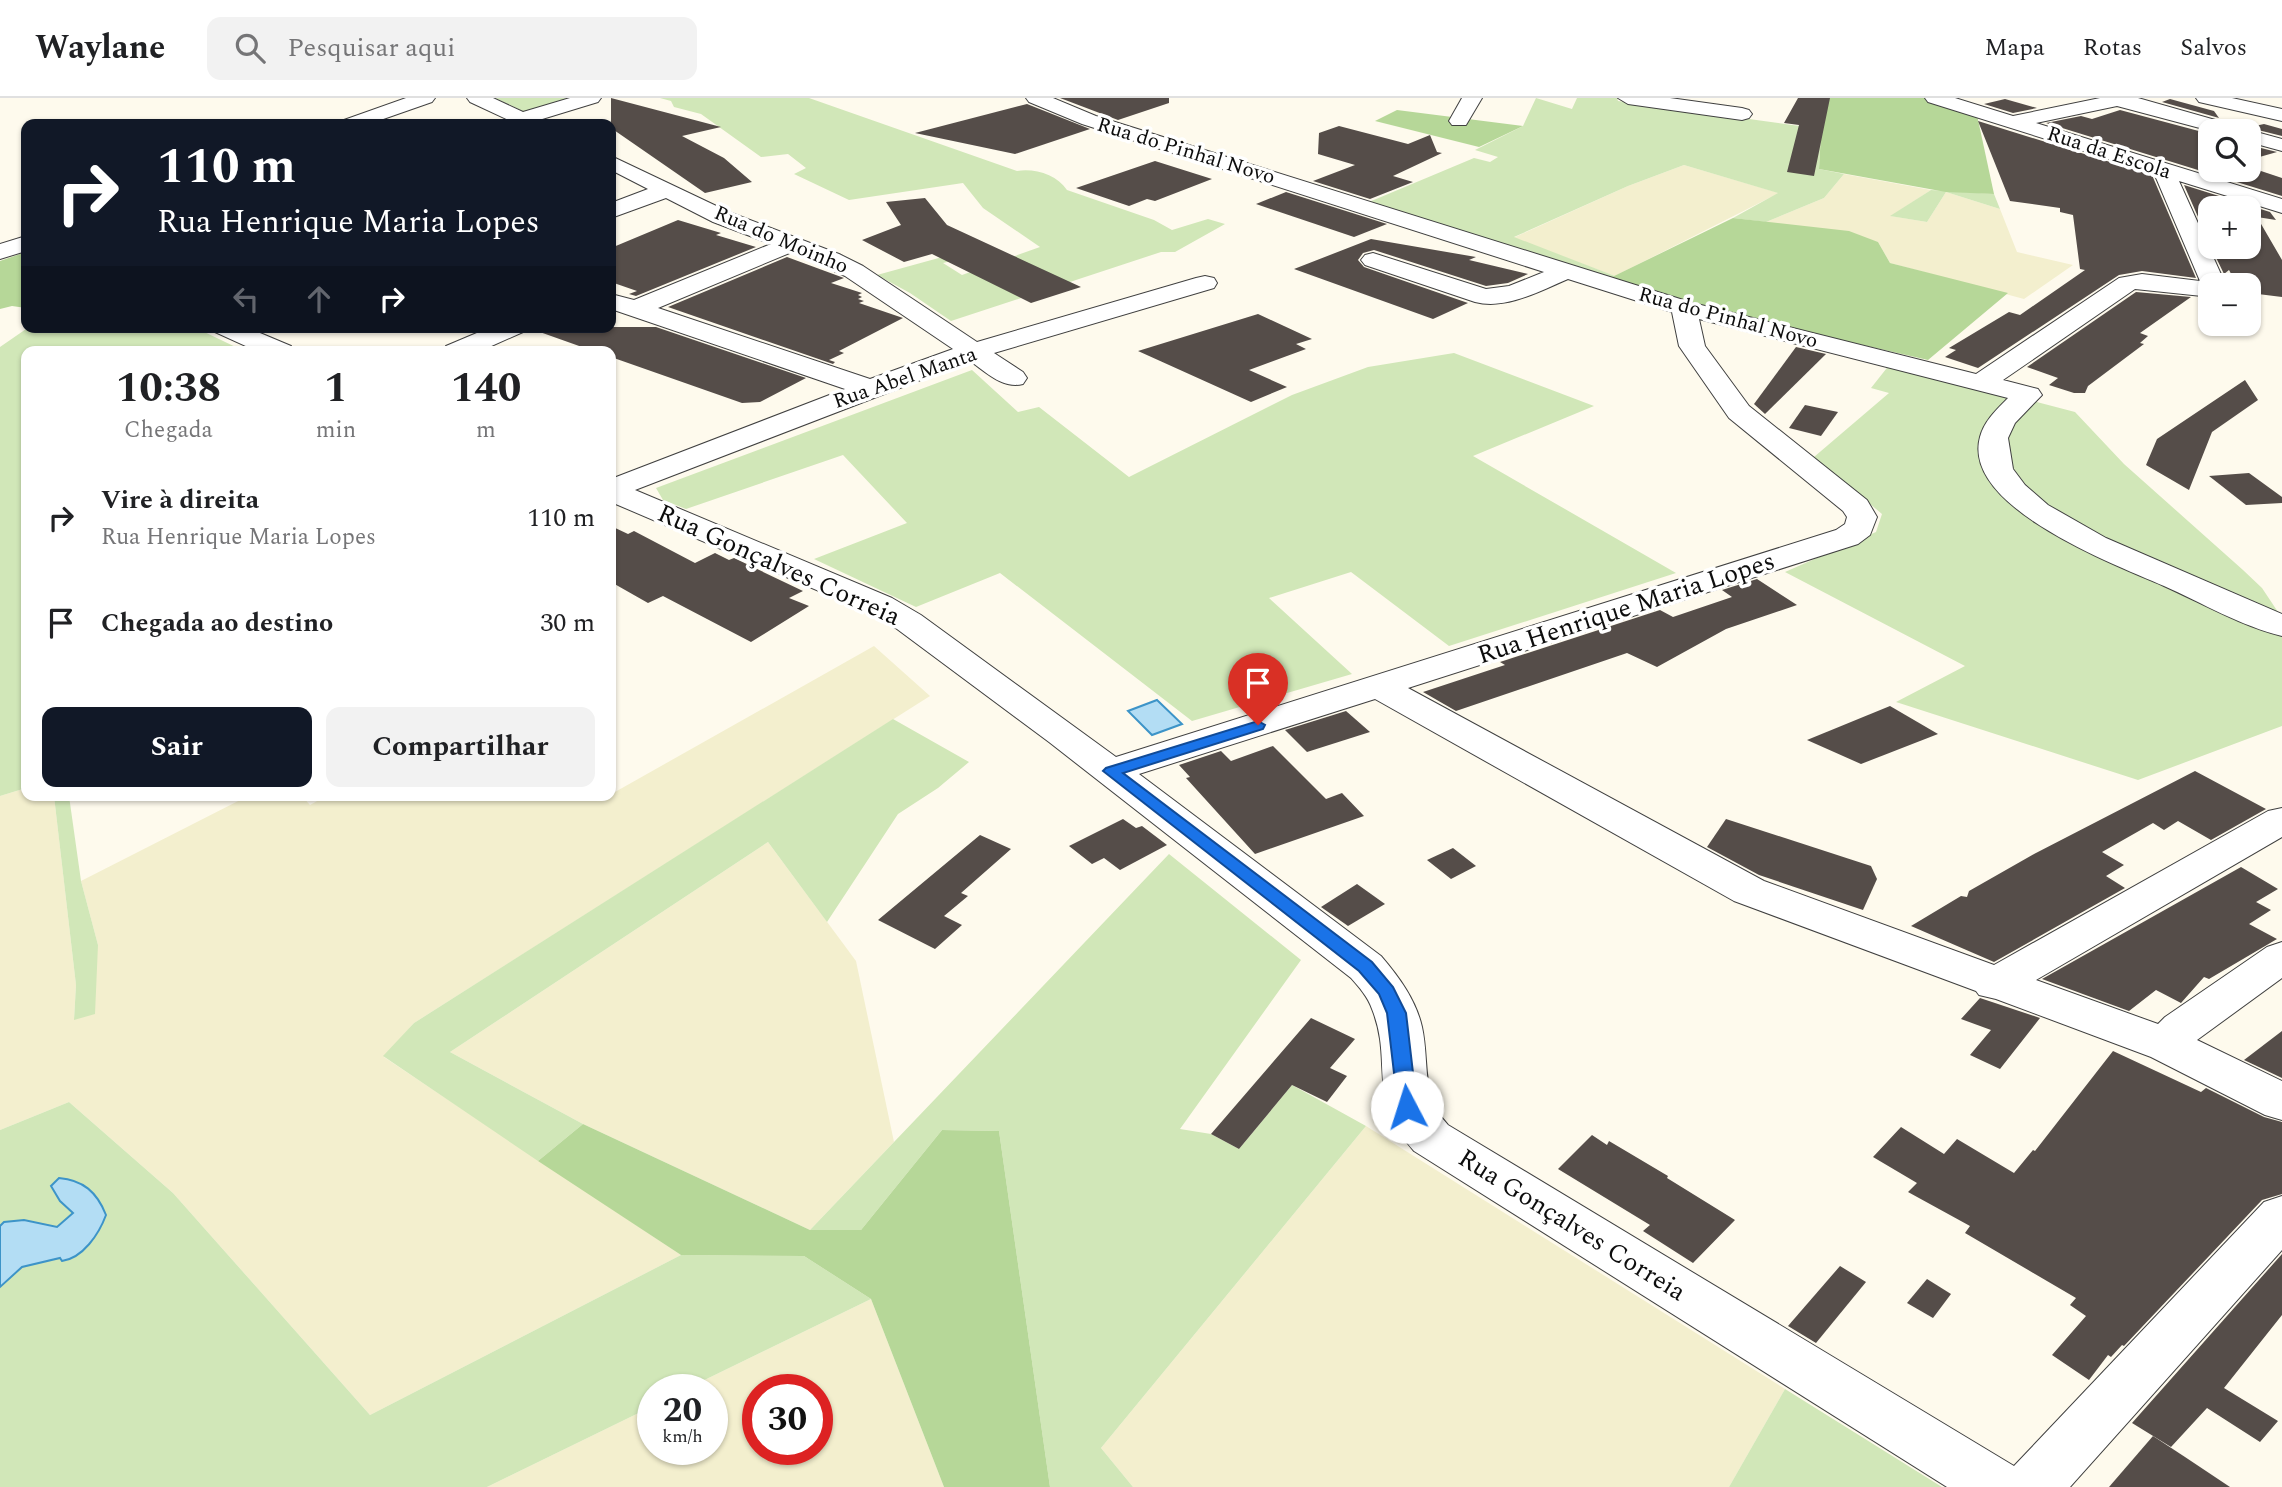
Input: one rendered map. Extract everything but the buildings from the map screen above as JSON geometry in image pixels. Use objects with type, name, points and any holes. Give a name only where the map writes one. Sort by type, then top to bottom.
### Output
[{"type":"street","points":[[365,119],[425,98]]},
{"type":"street","points":[[477,98],[520,119]]},
{"type":"street","points":[[534,119],[591,98]]},
{"type":"street","name":"Rua do Pinhal Novo","points":[[1036,98],[1089,120],[1684,308],[2028,395],[1996,430],[1993,445],[1996,464],[2007,482],[2024,500],[2055,523],[2090,542],[2282,626]]},
{"type":"street","points":[[1459,121],[1472,98]]},
{"type":"street","points":[[1628,98],[1742,114]]},
{"type":"street","name":"Rua da Escola","points":[[1936,98],[2282,206]]},
{"type":"street","points":[[2206,98],[2282,115]]},
{"type":"street","points":[[2012,122],[2122,99],[2198,121]]},
{"type":"street","points":[[2261,139],[2282,145]]},
{"type":"street","points":[[2163,170],[2209,273]]},
{"type":"street","name":"Rua do Moinho","points":[[617,172],[666,190],[721,217],[831,259],[854,271],[1013,378]]},
{"type":"street","points":[[616,209],[666,190]]},
{"type":"street","points":[[0,252],[19,243]]},
{"type":"street","points":[[623,305],[790,245]]},
{"type":"street","points":[[1373,260],[1484,297],[1514,293],[1566,271]]},
{"type":"street","points":[[1981,383],[2128,283],[2142,281],[2198,288]]},
{"type":"street","name":"Rua Abel Manta","points":[[616,488],[944,360],[1205,283]]},
{"type":"street","points":[[623,305],[870,388]]},
{"type":"street","name":"Rua Henrique Maria Lopes","points":[[1111,771],[1847,537],[1859,528],[1862,517],[1848,497],[1739,412],[1692,346],[1684,308]]},
{"type":"street","points":[[237,333],[268,346]]},
{"type":"street","points":[[469,346],[500,333]]},
{"type":"street","name":"Rua Gonçalves Correia","points":[[616,492],[880,605],[947,649],[1366,967],[1387,991],[1396,1013],[1407,1107],[1417,1126],[1431,1138],[1997,1487]]},
{"type":"street","points":[[1380,687],[1749,891],[1994,984],[2167,1045],[2282,1102]]},
{"type":"street","points":[[1994,984],[2282,820]]},
{"type":"street","points":[[2167,1045],[2181,1028],[2282,957]]},
{"type":"street","points":[[2033,1487],[2282,1216]]},
{"type":"shaded area","points":[[1684,165],[1779,193],[1615,276],[1513,238],[1628,186]]},
{"type":"shaded area","points":[[1844,174],[1931,190],[1891,216],[1927,222],[1946,192],[2000,209],[2017,252],[2073,265],[2024,299],[1890,263],[1878,242],[1766,222],[1824,198]]},
{"type":"shaded area","points":[[874,646],[930,696],[414,1023],[384,1057],[681,1255],[370,1415],[173,1193],[69,1102],[0,1130],[0,796],[21,790],[21,801],[55,801],[76,985],[74,1019],[98,945],[81,881],[238,801],[306,801],[310,805],[317,801],[616,801],[616,791]]},
{"type":"shaded area","points":[[768,842],[856,961],[894,1142],[810,1230],[583,1124],[450,1052]]},
{"type":"shaded area","points":[[1366,1126],[1785,1389],[1729,1487],[1133,1487],[1101,1448]]},
{"type":"shaded area","points":[[871,1299],[944,1487],[487,1487],[637,1414],[637,1465],[728,1465],[728,1374],[717,1374]]},
{"type":"green space","points":[[495,98],[583,98],[529,114]]},
{"type":"green space","points":[[660,98],[809,98],[1017,171],[1045,174],[1058,180],[1067,190],[1154,220],[1172,230],[1208,219],[1225,224],[1175,252],[1161,252],[951,321],[910,293],[877,275],[975,248],[988,252],[943,263],[962,275],[1040,247],[983,208],[963,183],[849,200],[794,174],[806,168],[788,154],[761,157],[701,114],[674,107],[671,101]]},
{"type":"green space","points":[[1536,98],[1572,109],[1577,98],[1617,98],[1618,101],[1821,129],[1819,169],[1844,174],[1824,198],[1766,222],[1733,218],[1778,193],[1684,165],[1628,186],[1514,237],[1615,276],[1608,279],[1369,202],[1474,158],[1490,162],[1498,157],[1475,150],[1523,126]]},
{"type":"green space","points":[[1823,98],[1924,98],[1977,115],[1994,194],[1946,192],[1819,169]]},
{"type":"green space","points":[[1397,110],[1523,126],[1479,147],[1375,121]]},
{"type":"green space","points":[[1931,190],[1994,194],[2000,209],[1946,192],[1927,222],[1890,216]]},
{"type":"green space","points":[[1733,218],[1849,231],[1878,242],[1890,263],[2008,293],[1928,360],[1715,311],[1608,279]]},
{"type":"green space","points":[[21,254],[21,307],[0,309],[0,261]]},
{"type":"green space","points":[[21,333],[206,333],[234,346],[21,346],[21,790],[0,796],[0,347]]},
{"type":"green space","points":[[1454,353],[1594,406],[1473,456],[1676,573],[1449,646],[1351,572],[1269,598],[1352,674],[1192,721],[1000,573],[916,607],[814,559],[907,523],[843,455],[686,509],[663,500],[656,488],[972,370],[1018,412],[1039,407],[1129,477],[1292,395],[1368,367]]},
{"type":"green space","points":[[1890,364],[2075,412],[2124,464],[2262,588],[2282,618],[2282,726],[2138,780],[1896,702],[1965,666],[1785,572],[1876,532],[1882,514],[1814,457],[1889,393],[1871,388]]},
{"type":"green space","points":[[893,719],[969,762],[938,788],[898,814],[827,922],[768,842],[450,1052],[583,1124],[538,1161],[383,1056],[414,1023]]},
{"type":"green space","points":[[55,801],[70,801],[81,881],[98,945],[95,1014],[74,1020],[76,985]]},
{"type":"green space","points":[[1169,854],[1301,960],[1180,1129],[1211,1134],[1239,1149],[1292,1085],[1366,1126],[1101,1448],[1133,1487],[1050,1487],[999,1131],[942,1130],[861,1230],[810,1230]]},
{"type":"green space","points":[[69,1102],[173,1193],[370,1415],[681,1255],[804,1256],[871,1299],[717,1374],[637,1374],[637,1414],[487,1487],[0,1487],[0,1130]]},
{"type":"green space","points":[[583,1124],[810,1230],[861,1230],[942,1130],[999,1131],[1050,1487],[944,1487],[871,1299],[804,1256],[681,1255],[538,1161]]},
{"type":"green space","points":[[1785,1389],[1942,1487],[1729,1487]]},
{"type":"water","points":[[1157,700],[1182,724],[1152,735],[1128,711]]},
{"type":"water","points":[[59,1178],[75,1181],[94,1194],[106,1215],[99,1230],[77,1255],[62,1261],[60,1258],[22,1267],[0,1287],[0,1226],[4,1222],[24,1220],[57,1227],[73,1213],[60,1201],[51,1186]]},
{"type":"route","points":[[1258,725],[1111,771],[1366,967],[1387,991],[1396,1013],[1402,1046],[1407,1107]]}]
